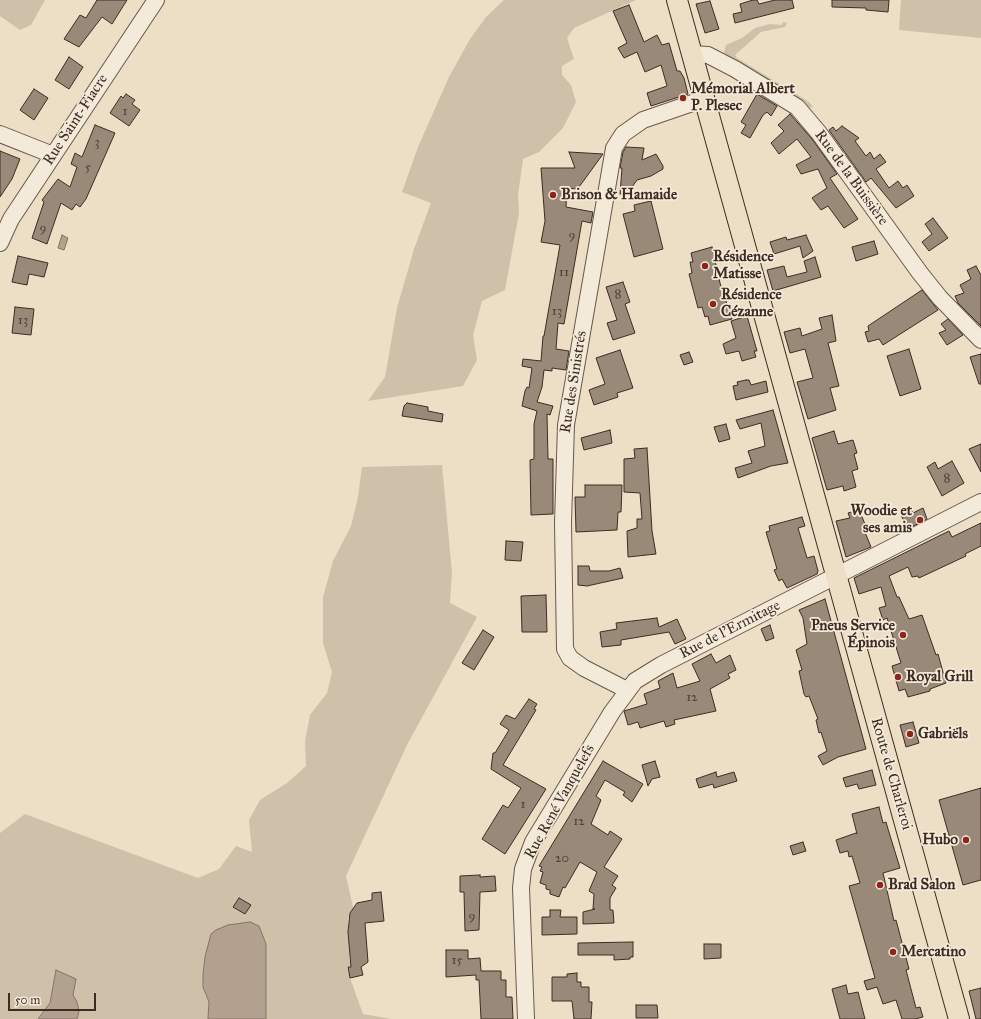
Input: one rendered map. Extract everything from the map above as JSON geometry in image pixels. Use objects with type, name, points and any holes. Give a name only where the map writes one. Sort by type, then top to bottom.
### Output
[{"type":"main road","name":"Route de Charleroi","points":[[677,0],[959,1019]]},
{"type":"street","name":"Rue Saint-Fiacre","points":[[0,243],[11,219],[156,0]]},
{"type":"street","name":"Rue de la Buissière","points":[[692,54],[708,55],[735,68],[797,107],[819,133],[920,274],[940,298],[981,340]]},
{"type":"street","name":"Rue des Sinistrés","points":[[626,690],[584,668],[570,658],[565,649],[563,523],[566,425],[614,148],[623,134],[643,120],[704,99]]},
{"type":"street","points":[[0,134],[53,155]]},
{"type":"street","name":"Rue de l'Ermitage","points":[[626,690],[635,680],[661,665],[981,502]]},
{"type":"street","name":"Rue René Vanquelefs","points":[[526,1019],[521,888],[523,869],[533,842],[626,690]]},
{"type":"shaded area","points":[[0,0],[45,0],[31,25],[20,30],[0,16]]},
{"type":"shaded area","points":[[504,0],[636,0],[574,28],[567,38],[574,59],[562,66],[562,75],[571,85],[576,102],[563,128],[539,152],[523,159],[518,195],[519,213],[505,290],[482,301],[473,335],[477,360],[463,386],[368,401],[385,377],[397,308],[414,249],[431,203],[402,192],[418,147],[449,77],[470,39],[486,17]]},
{"type":"shaded area","points":[[901,0],[981,0],[981,38],[899,30]]},
{"type":"shaded area","points":[[783,22],[787,23],[785,27],[761,32],[735,55],[737,58],[809,102],[813,107],[805,108],[726,57],[724,53],[726,45],[742,38],[755,28],[770,24],[782,25]]},
{"type":"shaded area","points":[[62,235],[68,238],[64,250],[58,248]]},
{"type":"shaded area","points":[[442,465],[452,573],[450,603],[477,617],[408,743],[346,876],[353,907],[348,919],[350,966],[347,967],[350,978],[363,1014],[392,1019],[266,1019],[266,944],[259,926],[250,922],[242,924],[236,923],[208,948],[205,957],[203,987],[209,1002],[208,1019],[77,1019],[79,1011],[77,1002],[56,970],[50,1003],[38,1019],[0,1019],[0,833],[25,814],[198,878],[219,869],[236,846],[252,852],[249,820],[260,800],[287,783],[306,766],[305,741],[310,715],[327,693],[332,672],[323,643],[323,597],[333,561],[351,526],[358,497],[362,467]]},
{"type":"shaded area","points":[[250,922],[259,926],[266,944],[266,1019],[208,1019],[209,1002],[203,987],[203,975],[205,957],[211,934],[228,925]]},
{"type":"shaded area","points":[[56,970],[76,979],[73,995],[77,1002],[79,1011],[77,1019],[38,1019],[50,1003]]},
{"type":"building","points":[[97,0],[127,0],[112,24],[102,17],[79,47],[64,39],[80,15],[86,18]]},
{"type":"building","points":[[757,0],[759,4],[775,0],[792,0],[794,8],[735,23],[733,14],[742,12],[740,4]]},
{"type":"building","points":[[832,0],[889,0],[888,12],[866,10],[866,8],[832,7]]},
{"type":"building","points":[[710,1],[719,29],[705,33],[696,4]]},
{"type":"building","points":[[629,5],[644,42],[657,35],[662,45],[669,43],[677,71],[680,71],[684,78],[688,94],[651,106],[647,93],[667,86],[661,65],[645,72],[637,52],[624,58],[618,48],[627,43],[613,11]]},
{"type":"building","points":[[69,57],[83,67],[69,89],[55,80]]},
{"type":"building","points":[[34,89],[48,98],[34,120],[20,110]]},
{"type":"building","points":[[126,94],[135,100],[132,104],[140,110],[129,126],[110,113],[121,96],[123,98]]},
{"type":"building","points":[[757,94],[777,106],[771,116],[767,112],[763,115],[750,138],[741,133],[746,125],[741,122]]},
{"type":"building","points":[[790,114],[812,139],[837,174],[830,178],[858,219],[844,228],[828,206],[821,210],[812,198],[827,188],[818,169],[801,174],[796,165],[811,157],[797,139],[779,154],[771,143],[784,131],[778,125]]},
{"type":"building","points":[[95,125],[115,133],[86,199],[80,207],[76,204],[72,210],[61,203],[47,244],[32,238],[44,202],[42,200],[58,179],[70,187],[77,167],[71,164],[75,153],[82,157]]},
{"type":"building","points":[[842,126],[859,138],[855,141],[866,156],[870,152],[874,159],[880,154],[886,162],[876,169],[889,188],[898,181],[903,188],[907,185],[914,196],[896,208],[871,178],[866,182],[829,130],[833,127],[836,131]]},
{"type":"building","points":[[626,147],[644,148],[642,160],[656,154],[663,166],[663,169],[651,176],[637,180],[632,187],[631,194],[620,194],[622,168],[620,168],[623,152]]},
{"type":"building","points":[[0,151],[20,159],[12,179],[0,197]]},
{"type":"building","points":[[569,152],[603,154],[577,189],[567,188],[566,207],[593,212],[591,223],[582,221],[564,324],[558,323],[556,349],[569,351],[566,370],[552,368],[552,371],[544,370],[542,387],[537,402],[553,406],[550,415],[547,414],[548,459],[553,459],[553,514],[531,515],[530,460],[534,459],[534,424],[537,411],[522,406],[525,391],[527,387],[529,388],[532,368],[522,366],[523,359],[541,361],[543,336],[560,245],[541,242],[545,221],[541,168],[575,168]]},
{"type":"building","points":[[651,201],[663,249],[634,257],[623,214],[635,211],[634,205]]},
{"type":"building","points":[[933,218],[948,238],[929,251],[922,242],[932,234],[925,224]]},
{"type":"building","points":[[806,235],[813,251],[803,258],[800,246],[774,254],[770,242],[786,237],[787,240]]},
{"type":"building","points":[[874,241],[878,254],[856,261],[852,247]]},
{"type":"building","points":[[712,247],[720,283],[732,319],[710,325],[708,316],[705,317],[702,307],[698,308],[689,274],[692,273],[690,262],[693,262],[691,253]]},
{"type":"building","points":[[18,256],[48,263],[44,277],[29,274],[27,285],[12,282]]},
{"type":"building","points":[[815,257],[821,277],[773,291],[767,270],[784,266],[787,277],[807,272],[804,261]]},
{"type":"building","points":[[976,266],[981,275],[981,326],[958,303],[955,296],[964,293],[960,285],[971,279],[967,270]]},
{"type":"building","points":[[623,282],[630,302],[625,304],[635,333],[613,340],[607,323],[617,320],[606,287]]},
{"type":"building","points":[[922,290],[938,310],[883,345],[879,339],[868,342],[865,332],[869,331],[868,326]]},
{"type":"building","points":[[15,307],[34,309],[31,335],[12,333]]},
{"type":"building","points":[[832,315],[836,341],[828,343],[839,386],[830,388],[836,410],[808,419],[797,382],[813,378],[805,349],[790,353],[784,332],[800,328],[802,336],[822,329],[819,318]]},
{"type":"building","points":[[747,316],[757,351],[754,351],[756,357],[742,361],[739,351],[726,354],[723,344],[736,338],[731,321]]},
{"type":"building","points":[[948,319],[963,335],[947,345],[939,333],[946,330],[941,324]]},
{"type":"building","points":[[909,349],[921,389],[900,396],[887,356]]},
{"type":"building","points":[[620,350],[633,388],[617,393],[618,397],[594,405],[589,390],[605,384],[596,358]]},
{"type":"building","points":[[689,352],[693,362],[684,365],[680,355]]},
{"type":"building","points":[[981,354],[981,384],[979,384],[970,357]]},
{"type":"building","points":[[749,380],[751,385],[766,381],[768,392],[736,400],[733,386],[738,385],[737,382]]},
{"type":"building","points":[[407,403],[428,407],[428,411],[443,414],[442,422],[402,416],[404,406]]},
{"type":"building","points":[[773,410],[788,463],[771,466],[738,478],[735,468],[752,463],[748,451],[765,446],[761,423],[740,429],[736,420]]},
{"type":"building","points":[[726,424],[730,439],[719,442],[714,427]]},
{"type":"building","points":[[610,430],[612,443],[584,450],[581,438]]},
{"type":"building","points":[[834,431],[838,444],[853,440],[857,453],[854,454],[858,469],[852,471],[856,487],[844,491],[843,486],[827,490],[812,438]]},
{"type":"building","points":[[981,444],[981,472],[969,449]]},
{"type":"building","points":[[647,448],[652,531],[656,554],[628,557],[627,531],[637,528],[637,519],[642,519],[640,493],[624,492],[624,459],[635,458],[634,449]]},
{"type":"building","points":[[952,461],[964,483],[942,496],[927,467],[935,462],[938,469]]},
{"type":"building","points":[[585,485],[622,485],[621,512],[618,512],[617,530],[576,532],[575,497],[585,497]]},
{"type":"building","points":[[910,507],[913,513],[923,508],[927,519],[908,529],[900,513]]},
{"type":"building","points":[[859,510],[865,524],[862,525],[871,547],[846,557],[836,521],[850,518],[848,513]]},
{"type":"building","points":[[802,517],[805,526],[798,528],[807,558],[814,556],[818,571],[817,574],[787,588],[782,579],[779,581],[774,570],[777,569],[766,532],[770,531],[769,526]]},
{"type":"building","points":[[981,523],[981,546],[965,554],[966,556],[919,578],[918,576],[912,577],[908,567],[889,576],[897,597],[899,597],[909,619],[922,615],[936,655],[938,654],[946,683],[930,689],[930,691],[908,697],[905,689],[899,691],[892,666],[901,663],[887,618],[883,620],[879,608],[886,606],[881,587],[859,594],[854,578],[949,531],[952,537]]},
{"type":"building","points":[[506,541],[523,542],[521,561],[505,560]]},
{"type":"building","points":[[578,566],[589,566],[590,571],[609,571],[620,568],[623,578],[587,586],[578,585]]},
{"type":"building","points":[[546,595],[547,632],[522,632],[521,596]]},
{"type":"building","points":[[825,599],[866,749],[838,757],[823,765],[818,756],[827,751],[821,732],[819,733],[816,720],[818,719],[809,696],[806,697],[804,694],[799,671],[802,670],[796,650],[807,644],[803,618],[799,610]]},
{"type":"building","points":[[657,618],[659,627],[677,619],[686,639],[675,644],[669,632],[621,640],[621,645],[602,647],[600,632],[617,629],[616,623]]},
{"type":"building","points":[[770,625],[774,638],[766,641],[761,629]]},
{"type":"building","points":[[483,630],[494,637],[474,670],[462,663]]},
{"type":"building","points":[[711,654],[716,663],[730,655],[736,670],[728,674],[730,678],[710,689],[716,711],[674,720],[675,724],[666,727],[664,721],[640,728],[638,722],[628,725],[624,711],[647,704],[644,694],[660,688],[658,681],[673,673],[677,688],[700,681],[692,664]]},
{"type":"building","points":[[529,699],[537,704],[534,709],[536,710],[503,765],[546,789],[505,854],[482,839],[503,805],[508,808],[521,788],[491,769],[493,753],[495,753],[509,730],[500,724],[506,715],[515,719]]},
{"type":"building","name":"Gabriëls","points":[[913,722],[919,743],[906,747],[900,725]]},
{"type":"building","points":[[603,761],[643,784],[632,802],[623,795],[625,792],[605,780],[596,796],[601,800],[591,824],[608,835],[610,831],[622,839],[604,867],[618,876],[612,885],[616,888],[610,898],[610,910],[613,910],[614,923],[583,924],[583,912],[595,909],[593,909],[594,894],[589,891],[597,872],[580,862],[565,888],[563,887],[559,897],[550,894],[550,890],[546,889],[546,885],[540,883],[543,872],[540,871],[542,867],[539,866]]},
{"type":"building","points":[[655,761],[660,777],[652,779],[648,786],[642,765]]},
{"type":"building","points":[[872,770],[876,785],[859,789],[857,784],[846,787],[843,778]]},
{"type":"building","points":[[716,772],[717,777],[734,772],[737,781],[714,788],[713,784],[699,788],[696,779]]},
{"type":"building","name":"Hubo","points":[[981,788],[981,880],[963,885],[939,800]]},
{"type":"building","points":[[879,807],[883,823],[886,822],[900,868],[883,873],[894,921],[896,920],[909,969],[906,970],[916,1008],[920,1007],[923,1017],[915,1019],[902,1019],[896,1000],[883,1004],[877,987],[867,990],[864,981],[875,978],[849,886],[860,883],[852,856],[849,857],[848,851],[840,853],[836,840],[856,833],[857,834],[852,814]]},
{"type":"building","points":[[803,842],[806,851],[793,855],[790,846]]},
{"type":"building","points":[[480,875],[480,877],[495,876],[496,891],[480,892],[479,930],[465,931],[464,892],[460,892],[460,876]]},
{"type":"building","points":[[381,892],[384,921],[365,923],[368,962],[361,967],[363,975],[350,978],[348,967],[351,967],[348,932],[350,913],[357,903],[372,900],[372,893]]},
{"type":"building","points":[[239,898],[251,905],[245,914],[233,907]]},
{"type":"building","points":[[550,910],[561,910],[560,917],[577,917],[577,934],[542,935],[542,917],[550,917]]},
{"type":"building","points":[[633,942],[633,957],[630,957],[630,959],[614,960],[614,955],[578,955],[578,943]]},
{"type":"building","points":[[704,944],[721,944],[721,958],[704,959]]},
{"type":"building","points":[[446,950],[468,950],[468,959],[480,958],[481,971],[501,971],[501,980],[506,980],[506,997],[512,997],[513,1019],[481,1019],[479,980],[476,980],[476,975],[446,977]]},
{"type":"building","points":[[577,973],[577,982],[581,982],[581,987],[589,987],[589,1002],[592,1002],[591,1019],[574,1019],[572,1001],[552,1001],[552,977],[567,977],[567,974]]},
{"type":"building","points":[[846,985],[848,994],[858,992],[865,1019],[840,1019],[832,989]]},
{"type":"building","points":[[981,988],[981,1019],[976,1019],[969,991]]},
{"type":"building","points":[[636,1005],[657,1005],[658,1018],[636,1018]]},
{"type":"place","name":"Mémorial Albert P. Plesec","points":[[683,98]]},
{"type":"place","name":"Brison & Hamaide","points":[[553,195]]},
{"type":"place","name":"Résidence Matisse","points":[[705,266]]},
{"type":"place","name":"Résidence Cézanne","points":[[713,304]]},
{"type":"place","name":"Woodie et ses amis","points":[[920,520]]},
{"type":"place","name":"Pneus Service Épinois","points":[[903,635]]},
{"type":"place","name":"Royal Grill","points":[[898,677]]},
{"type":"place","name":"Gabriëls","points":[[910,734]]},
{"type":"place","name":"Hubo","points":[[966,840]]},
{"type":"place","name":"Brad Salon","points":[[880,885]]},
{"type":"place","name":"Mercatino","points":[[893,952]]}]
